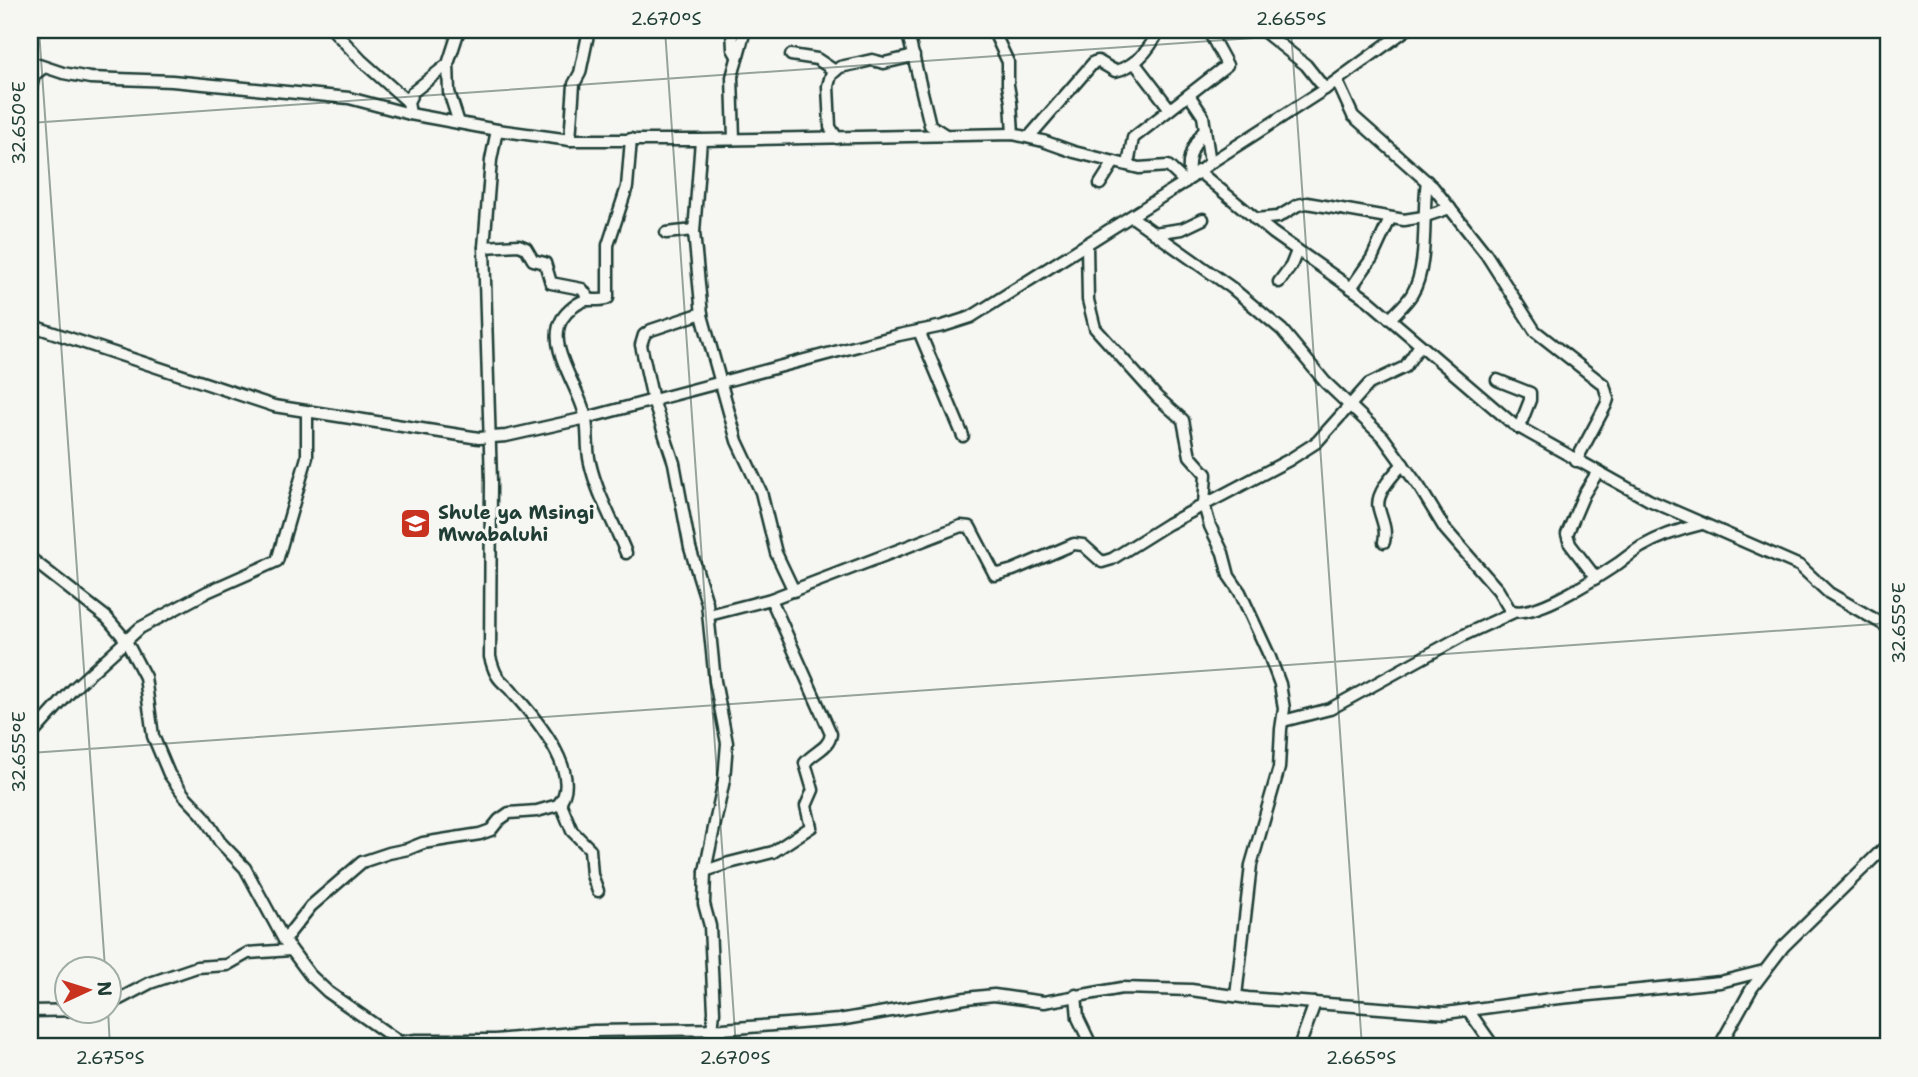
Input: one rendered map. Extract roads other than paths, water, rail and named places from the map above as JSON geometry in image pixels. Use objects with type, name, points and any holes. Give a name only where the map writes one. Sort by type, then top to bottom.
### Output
[{"type":"street","points":[[333,30],[361,60],[408,102]]},
{"type":"street","points":[[459,30],[447,64],[449,92],[459,123]]},
{"type":"street","points":[[570,139],[574,84],[580,73],[589,30]]},
{"type":"street","points":[[732,30],[733,49],[737,56]]},
{"type":"street","points":[[734,139],[732,77],[745,30]]},
{"type":"street","points":[[907,30],[930,125],[924,135]]},
{"type":"street","points":[[1029,137],[1094,62],[1100,62],[1115,71],[1134,62],[1148,50],[1159,30]]},
{"type":"street","points":[[1128,165],[1133,138],[1227,65],[1208,30]]},
{"type":"street","points":[[1262,30],[1306,65],[1325,89]]},
{"type":"street","points":[[30,325],[240,396],[307,412],[490,439],[586,418],[971,317],[1132,217],[1337,81],[1406,30]]},
{"type":"street","points":[[994,31],[1008,62],[1007,85],[1013,134]]},
{"type":"street","points":[[791,55],[817,60],[835,71]]},
{"type":"street","points":[[837,138],[831,127],[828,86],[835,71],[840,67],[868,61],[884,63],[915,56]]},
{"type":"street","points":[[30,62],[43,68],[90,78],[172,81],[349,97],[410,114],[497,130],[570,139],[701,140],[1013,134],[1139,168],[1168,166],[1191,177],[1255,219],[1352,288],[1519,428],[1649,500],[1800,566],[1829,593],[1888,627]]},
{"type":"street","points":[[1134,62],[1170,109]]},
{"type":"street","points":[[410,114],[408,102],[413,92],[447,64]]},
{"type":"street","points":[[30,92],[34,75],[43,68]]},
{"type":"street","points":[[1337,81],[1353,116],[1427,181],[1450,208],[1486,254],[1535,331],[1604,385],[1608,399],[1606,405],[1576,461]]},
{"type":"street","points":[[1189,95],[1203,116],[1210,163]]},
{"type":"street","points":[[930,125],[944,134]]},
{"type":"street","points":[[821,138],[831,127]]},
{"type":"street","points":[[284,940],[311,906],[362,862],[423,843],[480,834],[491,830],[509,813],[537,811],[560,802],[565,793],[564,774],[548,735],[498,677],[490,657],[492,537],[484,247],[491,160],[497,130]]},
{"type":"street","points":[[1191,177],[1188,168],[1194,145],[1205,130]]},
{"type":"street","points":[[626,552],[599,493],[590,464],[586,418],[579,392],[556,344],[563,318],[578,304],[608,298],[608,245],[627,187],[631,139]]},
{"type":"street","points":[[701,140],[694,230],[702,313],[737,441],[761,492],[776,553],[794,590]]},
{"type":"street","points":[[1100,184],[1114,162]]},
{"type":"street","points":[[1390,319],[1412,295],[1418,281],[1427,181]]},
{"type":"street","points":[[1255,219],[1278,217],[1298,205],[1307,203],[1390,219],[1423,217],[1450,208]]},
{"type":"street","points":[[1132,217],[1232,288],[1282,330],[1325,382],[1383,436],[1451,536],[1469,554],[1514,612]]},
{"type":"street","points":[[1154,233],[1182,229],[1203,219]]},
{"type":"street","points":[[1352,288],[1372,258],[1390,219]]},
{"type":"street","points":[[667,233],[694,230]]},
{"type":"street","points":[[1087,244],[1088,300],[1095,328],[1157,397],[1183,420],[1190,456],[1206,474],[1204,505],[1229,576],[1248,608],[1276,671],[1283,698],[1279,768],[1251,866],[1236,996]]},
{"type":"street","points":[[484,247],[522,246],[533,260],[545,263],[551,283],[579,288],[590,300]]},
{"type":"street","points":[[1279,282],[1291,266],[1297,251]]},
{"type":"street","points":[[702,313],[651,330],[644,335],[641,345],[653,400],[674,463],[690,548],[705,592],[712,662],[726,735],[724,780],[705,871],[704,904],[710,926],[713,1029],[710,1047]]},
{"type":"street","points":[[919,331],[962,436]]},
{"type":"street","points":[[709,615],[771,599],[961,526],[970,527],[995,575],[1074,544],[1083,545],[1102,562],[1112,559],[1317,442],[1349,404],[1374,380],[1405,366],[1420,345]]},
{"type":"street","points":[[1497,380],[1530,393],[1519,428]]},
{"type":"street","points":[[30,737],[72,689],[140,628],[188,601],[277,561],[305,465],[307,412]]},
{"type":"street","points":[[1384,542],[1385,527],[1379,499],[1403,464]]},
{"type":"street","points":[[1596,578],[1570,544],[1567,534],[1580,502],[1597,473]]},
{"type":"street","points":[[1283,721],[1330,709],[1464,635],[1514,612],[1528,611],[1596,578],[1644,545],[1703,524]]},
{"type":"street","points":[[30,558],[107,618],[125,639],[145,677],[153,736],[169,774],[203,815],[220,842],[245,868],[284,940],[310,975],[328,992],[404,1045],[416,1040],[495,1040],[604,1031],[713,1029],[839,1020],[966,998],[1009,996],[1044,1002],[1122,988],[1151,987],[1437,1012],[1720,982],[1764,971]]},
{"type":"street","points":[[705,871],[772,852],[811,827],[806,806],[813,790],[805,763],[829,743],[831,734],[771,599]]},
{"type":"street","points":[[560,802],[572,831],[590,849],[592,875],[598,891]]},
{"type":"street","points":[[1719,1047],[1764,971],[1783,947],[1888,844]]},
{"type":"street","points":[[122,997],[149,983],[197,967],[227,965],[248,953],[291,950]]},
{"type":"street","points":[[1076,995],[1078,1018],[1092,1047]]},
{"type":"street","points":[[1299,1047],[1315,1003]]},
{"type":"street","points":[[1468,1010],[1494,1047]]},
{"type":"street","points":[[30,1012],[52,1011]]},
{"type":"place","name":"Shule ya Msingi Mwabaluhi","points":[[415,523]]}]
